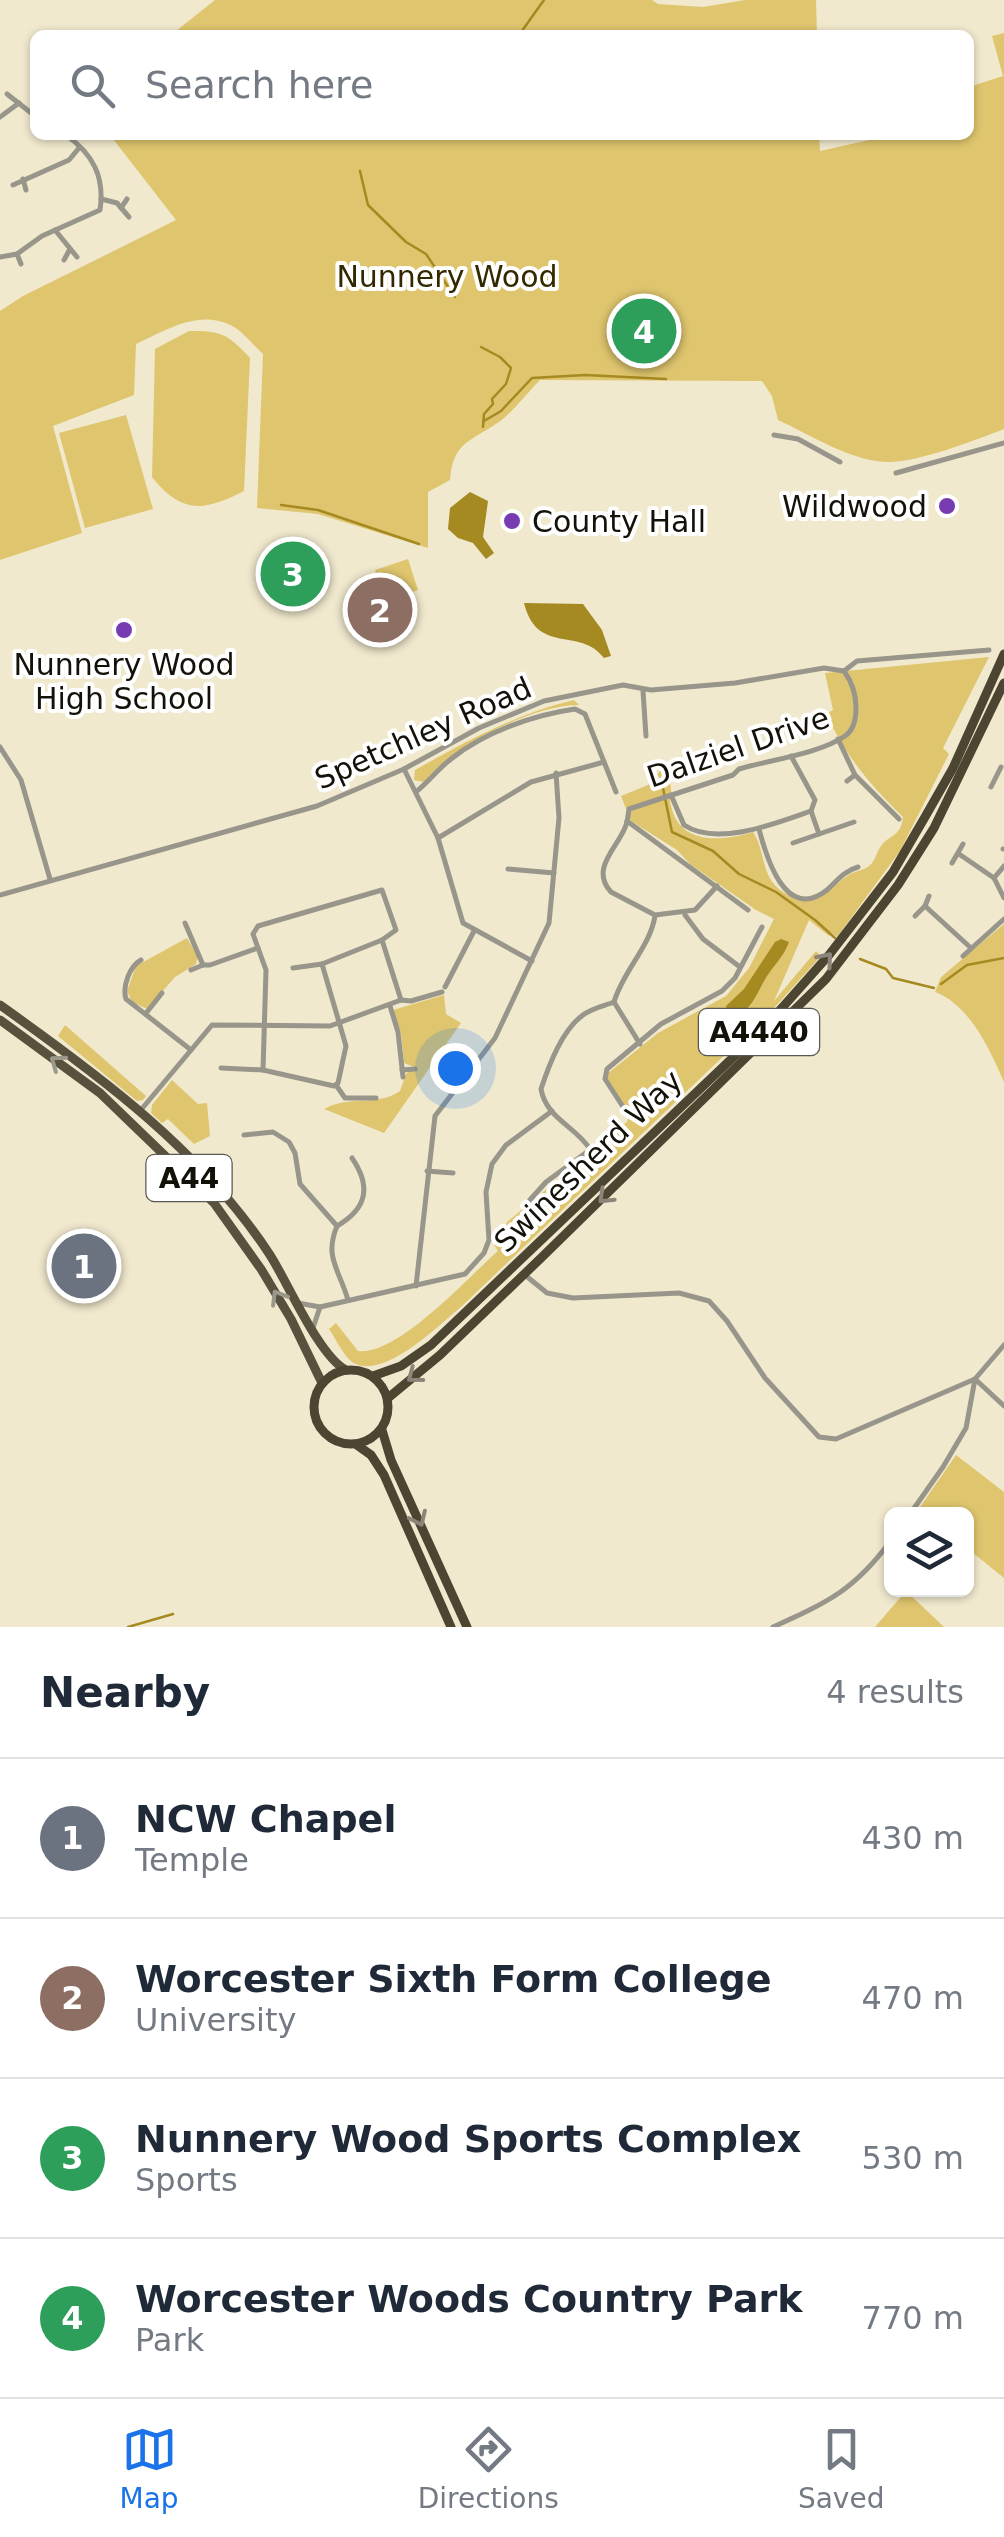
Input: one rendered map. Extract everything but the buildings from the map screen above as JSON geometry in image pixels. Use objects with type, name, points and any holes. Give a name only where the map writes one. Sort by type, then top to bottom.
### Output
[{"type":"highway","name":"Swinesherd Way","points":[[373,1376],[401,1366],[431,1345],[792,999],[892,872],[953,768],[1004,654]]},
{"type":"highway","name":"Swinesherd Way","points":[[388,1398],[440,1355],[788,1020],[838,964],[934,828],[1004,684]]},
{"type":"highway","points":[[356,1445],[382,1430],[388,1418],[388,1398],[373,1376],[360,1370],[346,1370],[322,1384],[314,1400],[316,1422],[335,1442],[356,1445],[371,1455],[451,1627]]},
{"type":"highway","points":[[382,1430],[390,1460],[467,1627]]},
{"type":"main road","name":"A44","points":[[0,1005],[104,1079],[231,1203],[267,1251],[336,1365],[346,1370]]},
{"type":"main road","name":"A44","points":[[0,1020],[100,1094],[214,1203],[291,1318],[322,1384]]},
{"type":"street","points":[[7,94],[30,112]]},
{"type":"street","points":[[0,117],[19,104]]},
{"type":"street","points":[[0,257],[17,254],[100,210],[103,189],[95,163],[72,140]]},
{"type":"street","points":[[13,185],[69,160],[80,147]]},
{"type":"street","points":[[23,179],[26,190]]},
{"type":"street","points":[[101,199],[116,203],[128,216]]},
{"type":"street","points":[[121,208],[128,199]]},
{"type":"street","points":[[56,230],[78,257]]},
{"type":"street","points":[[64,260],[70,249]]},
{"type":"street","points":[[17,254],[20,264]]},
{"type":"street","points":[[774,434],[798,440],[840,462]]},
{"type":"street","points":[[896,473],[1004,443]]},
{"type":"street","name":"Spetchley Road","points":[[0,895],[317,806],[404,769],[519,709],[566,696],[623,685],[643,691],[735,683],[824,668],[844,671],[856,661],[988,650]]},
{"type":"street","name":"Dalziel Drive","points":[[684,914],[656,915],[611,892],[603,880],[602,869],[627,821],[629,809],[838,739],[853,728],[856,715],[852,685],[844,671]]},
{"type":"street","points":[[643,691],[646,736]]},
{"type":"street","points":[[416,792],[453,757],[477,743],[516,724],[570,709],[583,710],[616,792]]},
{"type":"street","points":[[838,739],[855,775],[900,819]]},
{"type":"street","points":[[1,750],[21,780],[50,879]]},
{"type":"street","points":[[791,756],[815,800],[812,811],[819,834]]},
{"type":"street","points":[[438,838],[519,788],[556,773],[604,762]]},
{"type":"street","points":[[991,787],[1000,778],[1001,767]]},
{"type":"street","points":[[404,769],[438,838],[460,919],[474,931],[532,961]]},
{"type":"street","points":[[416,1286],[435,1116],[494,1038],[549,924],[559,818],[556,773]]},
{"type":"street","points":[[847,781],[855,775]]},
{"type":"street","points":[[667,796],[692,831],[715,835],[759,829],[812,811]]},
{"type":"street","points":[[627,821],[748,910]]},
{"type":"street","points":[[793,843],[854,822]]},
{"type":"street","points":[[759,829],[779,885],[796,895],[813,896],[826,891],[858,866]]},
{"type":"street","points":[[952,863],[963,844]]},
{"type":"street","points":[[959,854],[994,878],[1004,898]]},
{"type":"street","points":[[994,878],[1004,866]]},
{"type":"street","points":[[508,869],[554,872]]},
{"type":"street","points":[[717,886],[703,904],[684,914],[703,939],[740,967]]},
{"type":"street","points":[[263,1070],[266,970],[253,934],[258,926],[359,894],[382,890],[386,894],[396,930],[382,940],[322,964],[292,968]]},
{"type":"street","points":[[915,916],[929,896]]},
{"type":"street","points":[[924,906],[971,948]]},
{"type":"street","points":[[640,1044],[614,1002],[619,984],[654,927],[656,915]]},
{"type":"street","points":[[962,956],[1004,918]]},
{"type":"street","points":[[185,923],[202,964]]},
{"type":"street","points":[[627,1113],[604,1074],[610,1064],[662,1024],[722,991],[762,927]]},
{"type":"street","points":[[140,1111],[212,1025],[322,1027],[444,990],[474,931]]},
{"type":"street","points":[[382,940],[402,1000]]},
{"type":"street","points":[[190,970],[258,948]]},
{"type":"street","points":[[142,960],[132,966],[125,996],[190,1050]]},
{"type":"street","points":[[124,963],[132,966]]},
{"type":"street","points":[[322,964],[346,1051],[336,1085]]},
{"type":"street","points":[[146,1012],[162,993]]},
{"type":"street","points":[[590,1148],[576,1129],[562,1124],[552,1111],[541,1094],[542,1085],[567,1032],[582,1015],[614,1002]]},
{"type":"street","points":[[390,1006],[398,1032],[402,1073],[415,1069]]},
{"type":"street","points":[[221,1068],[263,1070],[336,1085],[344,1098],[376,1098]]},
{"type":"street","points":[[298,1303],[320,1307],[466,1274],[489,1240],[488,1177],[498,1154],[552,1111]]},
{"type":"street","points":[[244,1135],[273,1132],[289,1142],[300,1184],[338,1226]]},
{"type":"street","points":[[528,1201],[602,1141]]},
{"type":"street","points":[[348,1300],[331,1258],[331,1240],[338,1226],[356,1210],[365,1190],[362,1173],[352,1158]]},
{"type":"street","points":[[427,1171],[453,1173]]},
{"type":"street","points":[[529,1188],[535,1194]]},
{"type":"street","points":[[524,1274],[548,1293],[573,1298],[679,1293],[709,1301],[727,1320],[764,1378],[819,1437],[826,1439],[836,1439],[975,1380],[1004,1345]]},
{"type":"street","points":[[313,1329],[320,1307]]},
{"type":"street","points":[[975,1380],[1004,1406]]},
{"type":"street","points":[[915,1507],[966,1428],[975,1380]]},
{"type":"street","points":[[773,1627],[832,1600],[859,1579],[884,1549]]},
{"type":"green space","points":[[215,0],[652,0],[658,4],[703,7],[745,0],[816,0],[817,30],[177,30]]},
{"type":"green space","name":"Nunnery Wood","points":[[1004,33],[1004,429],[915,458],[875,461],[846,453],[778,420],[772,396],[762,381],[540,380],[505,418],[460,450],[450,480],[428,492],[428,548],[318,514],[257,508],[263,354],[234,327],[196,320],[136,344],[134,395],[53,426],[82,533],[0,560],[0,311],[176,220],[114,140],[819,140],[820,151],[870,140],[974,140],[974,85],[1003,76],[992,36]]},
{"type":"green space","points":[[189,331],[224,336],[250,358],[244,491],[217,503],[195,506],[174,498],[152,477],[155,349]]},
{"type":"green space","points":[[126,415],[153,509],[85,528],[59,433]]},
{"type":"green space","points":[[408,559],[418,590],[386,601],[375,570]]},
{"type":"green space","points":[[989,657],[943,748],[949,754],[900,851],[837,937],[832,933],[829,936],[809,920],[774,1001],[816,951],[821,956],[775,1007],[440,1325],[395,1358],[365,1366],[352,1362],[329,1329],[336,1323],[358,1351],[374,1349],[412,1328],[451,1295],[498,1251],[494,1245],[507,1222],[627,1122],[629,1115],[607,1082],[607,1074],[658,1033],[726,996],[749,968],[774,919],[631,821],[621,796],[648,785],[664,766],[671,787],[671,806],[683,828],[716,838],[753,832],[773,883],[790,896],[816,898],[849,874],[871,864],[881,846],[898,832],[903,817],[859,769],[834,729],[826,714],[833,710],[825,673]]},
{"type":"green space","points":[[574,700],[579,705],[539,712],[495,730],[454,755],[424,782],[414,780],[415,770],[473,739],[511,721]]},
{"type":"green space","points":[[1004,924],[1004,1082],[969,1018],[935,992],[941,977]]},
{"type":"green space","points":[[187,938],[198,957],[196,964],[175,977],[147,1009],[132,1002],[127,991],[136,966]]},
{"type":"green space","points":[[444,995],[446,1014],[461,1023],[384,1133],[324,1109],[382,1099],[400,1091],[406,1074],[414,1067],[404,1063],[401,1033],[393,1010]]},
{"type":"green space","points":[[65,1025],[146,1096],[143,1100],[137,1101],[58,1036]]},
{"type":"green space","points":[[172,1080],[198,1104],[207,1103],[210,1136],[194,1144],[168,1119],[162,1123],[151,1113],[152,1105]]},
{"type":"green space","points":[[956,1455],[1004,1492],[1004,1578],[974,1554],[974,1507],[920,1507]]},
{"type":"green space","points":[[901,1597],[912,1597],[944,1627],[875,1627]]},
{"type":"shaded area","points":[[470,492],[488,501],[483,537],[494,553],[486,559],[473,543],[448,529],[450,508]]},
{"type":"shaded area","points":[[524,603],[583,604],[602,630],[611,656],[604,658],[583,643],[539,629]]},
{"type":"shaded area","points":[[775,942],[789,942],[787,947],[752,1002],[739,1016],[728,1015],[726,1006],[744,989]]},
{"type":"waterway","points":[[523,30],[544,0]]},
{"type":"waterway","points":[[360,171],[368,205],[406,242],[426,254],[455,297]]},
{"type":"waterway","points":[[481,347],[511,368],[506,384],[484,414],[483,427]]},
{"type":"waterway","points":[[484,421],[501,411],[532,378],[585,375],[666,379]]},
{"type":"waterway","points":[[281,505],[318,510],[419,544]]},
{"type":"waterway","points":[[651,773],[663,788],[672,832],[713,851],[739,874],[776,892],[835,938]]},
{"type":"waterway","points":[[941,984],[967,965],[1004,958]]},
{"type":"waterway","points":[[860,959],[886,969],[893,978],[934,988]]},
{"type":"waterway","points":[[128,1627],[173,1614]]},
{"type":"place","name":"Worcester Woods Country Park","points":[[644,331]]},
{"type":"place","name":"Wildwood","points":[[947,506]]},
{"type":"place","name":"County Hall","points":[[512,521]]},
{"type":"place","name":"Nunnery Wood Sports Complex","points":[[293,574]]},
{"type":"place","name":"Worcester Sixth Form College","points":[[380,610]]},
{"type":"place","name":"Nunnery Wood High School","points":[[124,630]]},
{"type":"place","name":"NCW Chapel","points":[[84,1266]]}]
